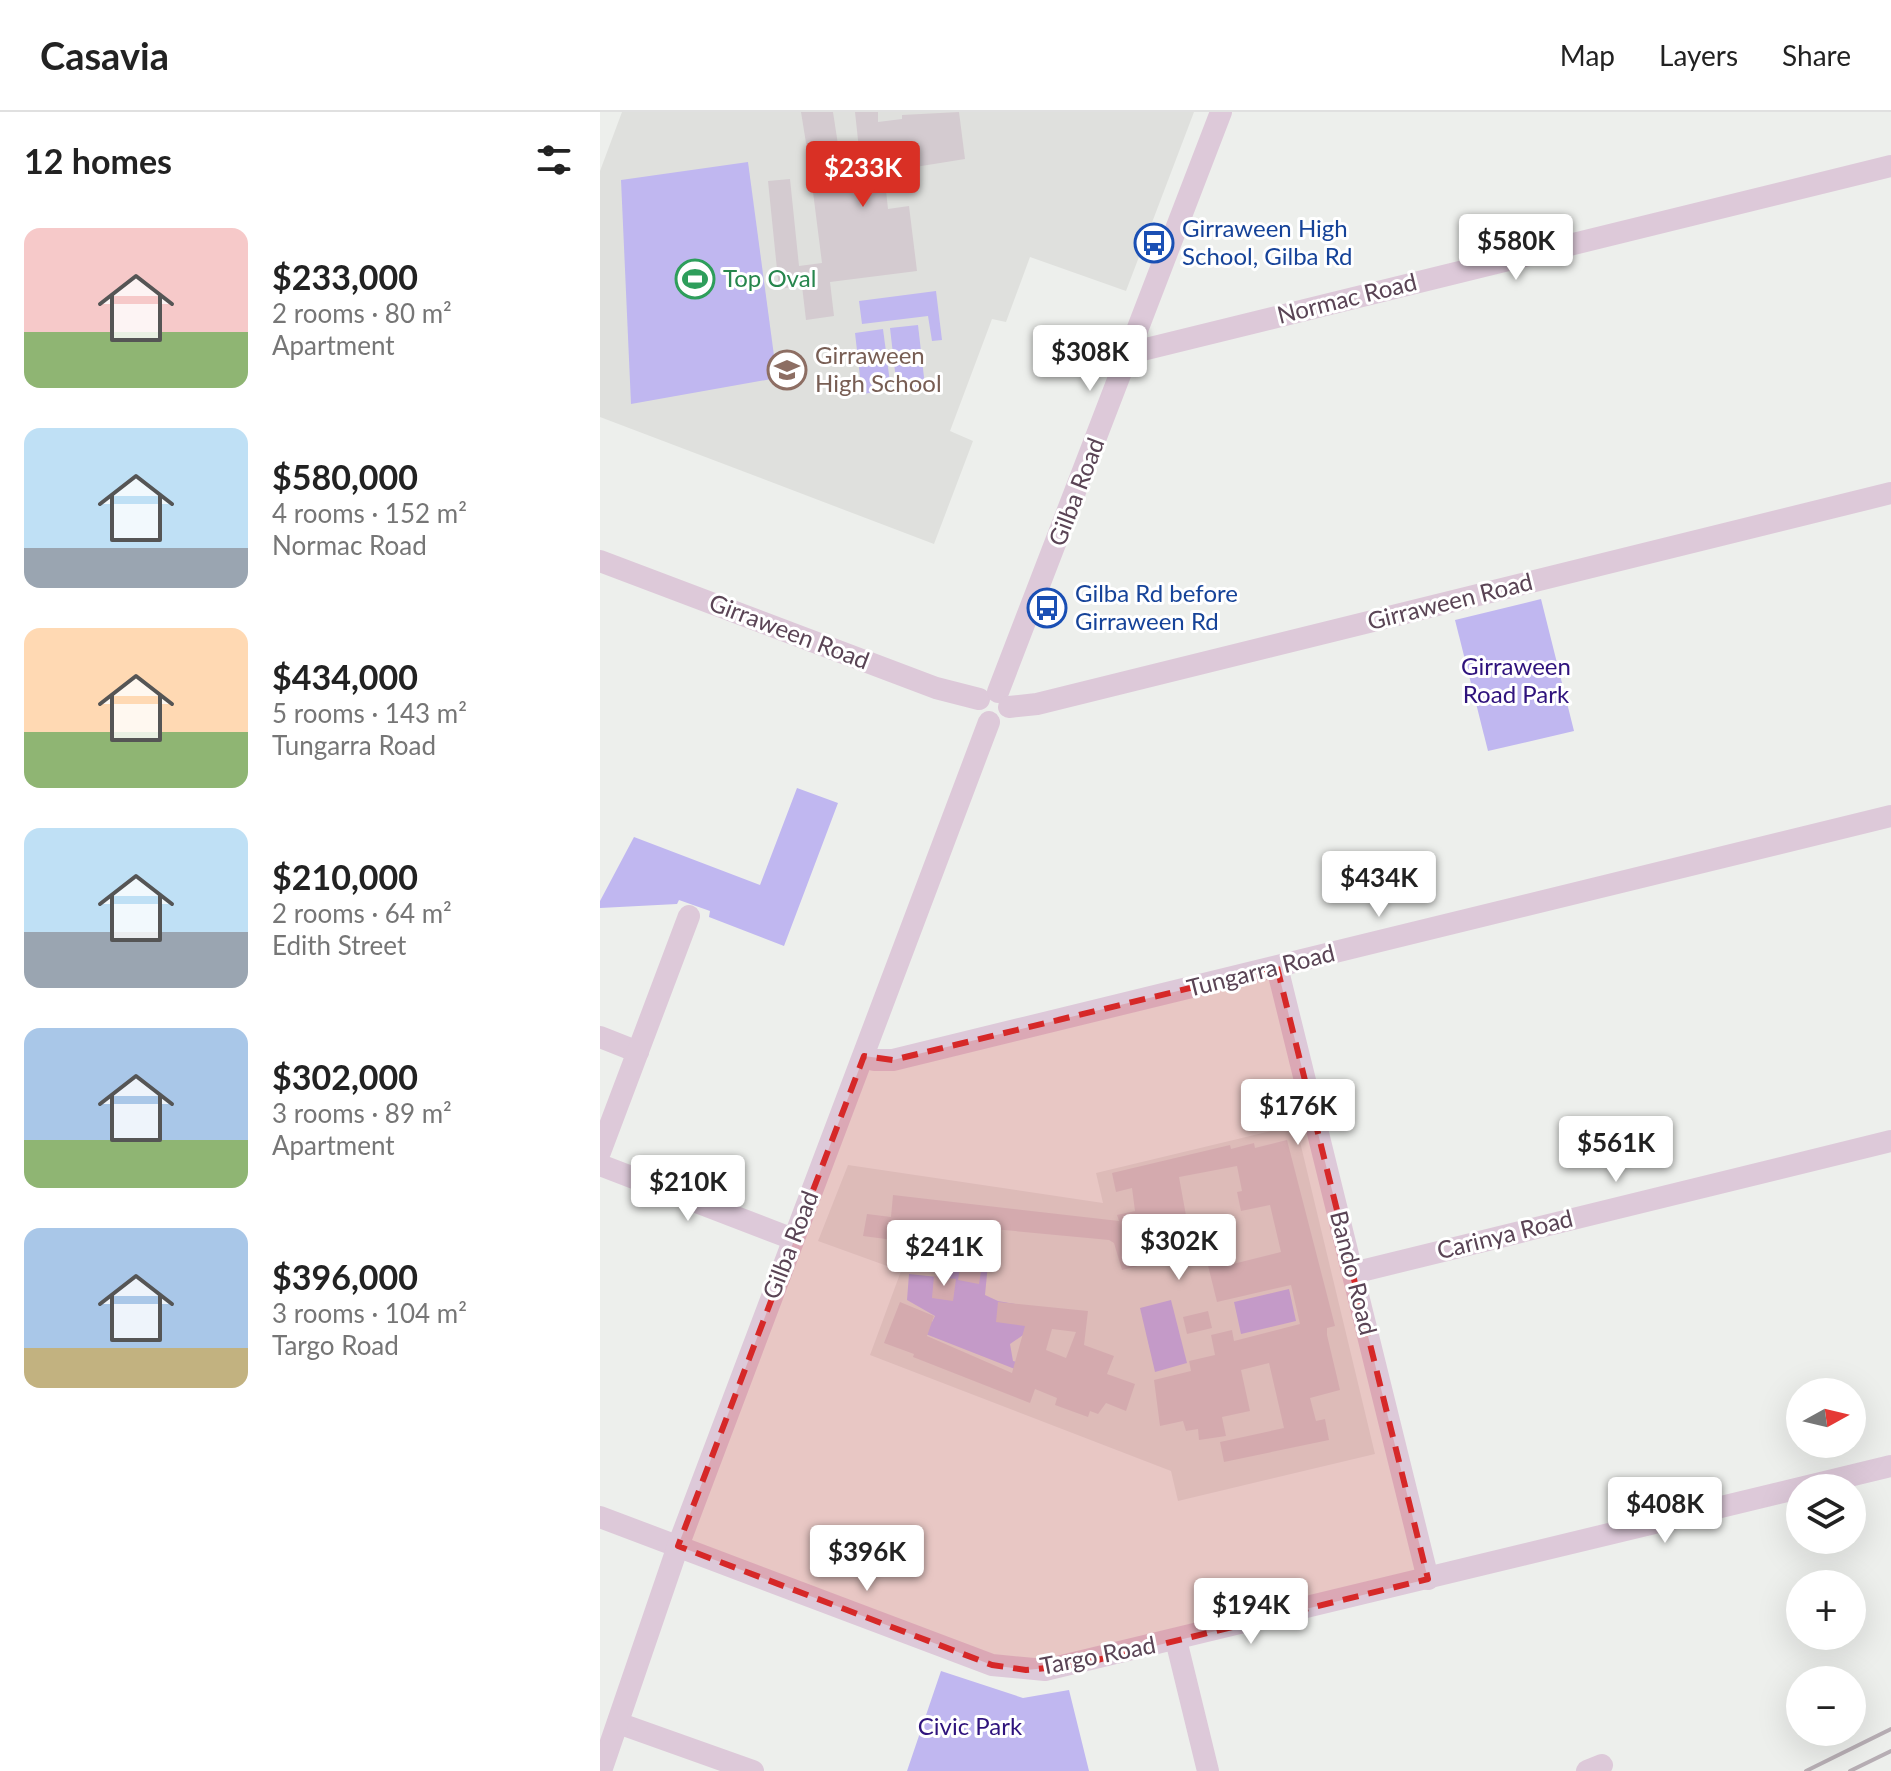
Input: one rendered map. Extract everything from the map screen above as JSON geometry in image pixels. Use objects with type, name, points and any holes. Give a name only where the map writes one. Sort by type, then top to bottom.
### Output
[{"type":"street","name":"Gilba Road","points":[[601,1771],[678,1546],[989,722],[1003,719],[995,699],[1221,112]]},
{"type":"street","name":"Normac Road","points":[[1130,353],[1891,166]]},
{"type":"street","name":"Girraween Road","points":[[600,561],[936,688],[1035,705],[1891,493]]},
{"type":"street","name":"Tungarra Road","points":[[864,1056],[874,1060],[893,1060],[1891,816]]},
{"type":"street","points":[[600,1152],[689,916]]},
{"type":"street","name":"Bando Road","points":[[1277,967],[1428,1579]]},
{"type":"street","points":[[600,1037],[638,1052]]},
{"type":"street","name":"Carinya Road","points":[[1353,1273],[1891,1141]]},
{"type":"street","points":[[600,1165],[793,1239]]},
{"type":"street","name":"Targo Road","points":[[600,1517],[1003,1667],[1054,1669],[1891,1466]]},
{"type":"street","points":[[1176,1640],[1208,1771]]},
{"type":"street","points":[[618,1723],[753,1771]]},
{"type":"highlighted area","points":[[1277,967],[1428,1579],[1077,1665],[1026,1670],[992,1665],[678,1546],[864,1056],[893,1060]]},
{"type":"shaded area","name":"Girraween High School","points":[[622,112],[1194,112],[1126,291],[1030,257],[1006,322],[992,319],[950,431],[973,441],[934,544],[600,417],[600,171]]},
{"type":"shaded area","points":[[1296,1125],[1375,1454],[1178,1501],[1171,1471],[870,1355],[901,1271],[818,1241],[848,1165],[1103,1203],[1096,1173]]},
{"type":"green space","name":"Top Oval","points":[[748,162],[777,378],[631,404],[621,180]]},
{"type":"green space","points":[[936,291],[942,340],[932,341],[928,316],[862,324],[859,301]]},
{"type":"green space","points":[[918,325],[925,386],[897,389],[890,328]]},
{"type":"green space","points":[[883,329],[891,390],[862,394],[855,333]]},
{"type":"green space","name":"Girraween Road Park","points":[[1541,599],[1574,731],[1488,751],[1455,620]]},
{"type":"green space","points":[[797,788],[838,803],[784,946],[709,917],[710,911],[679,900],[677,904],[600,908],[600,901],[634,837],[760,885]]},
{"type":"green space","points":[[940,1261],[988,1264],[985,1295],[998,1301],[1044,1309],[1026,1333],[1010,1344],[1013,1361],[1041,1368],[1035,1377],[918,1331],[922,1319],[932,1322],[935,1316],[907,1300],[909,1274],[938,1277]]},
{"type":"green space","points":[[1289,1289],[1296,1321],[1241,1334],[1234,1302]]},
{"type":"green space","points":[[1171,1300],[1187,1363],[1155,1372],[1140,1308]]},
{"type":"green space","name":"Civic Park","points":[[941,1671],[1023,1698],[1069,1690],[1089,1771],[907,1771]]},
{"type":"building","points":[[801,112],[833,112],[841,164],[810,168]]},
{"type":"building","points":[[855,112],[878,112],[878,122],[902,119],[902,115],[959,112],[965,159],[884,172],[888,209],[909,206],[917,271],[830,282],[834,316],[806,320],[802,286],[779,289],[768,181],[790,179],[799,266],[822,263],[813,192],[863,186]]},
{"type":"building","points":[[1287,1140],[1335,1326],[1327,1328],[1327,1335],[1340,1390],[1310,1398],[1316,1421],[1325,1419],[1329,1440],[1224,1462],[1220,1442],[1284,1428],[1269,1363],[1241,1370],[1250,1411],[1222,1417],[1226,1436],[1199,1440],[1198,1429],[1186,1431],[1183,1421],[1160,1426],[1154,1380],[1191,1371],[1189,1361],[1215,1355],[1211,1335],[1232,1330],[1234,1341],[1300,1324],[1291,1285],[1217,1302],[1199,1229],[1224,1223],[1233,1264],[1281,1252],[1270,1205],[1241,1211],[1237,1192],[1242,1191],[1237,1166],[1179,1177],[1187,1221],[1161,1227],[1169,1258],[1122,1270],[1114,1243],[1109,1240],[993,1229],[989,1259],[983,1258],[979,1284],[958,1280],[962,1256],[938,1252],[936,1263],[891,1257],[893,1240],[863,1236],[867,1214],[891,1217],[893,1195],[1119,1221],[1117,1215],[1135,1211],[1132,1188],[1116,1192],[1112,1173],[1230,1145],[1231,1149],[1254,1143],[1255,1148]]},
{"type":"building","points":[[934,1276],[956,1279],[953,1301],[932,1298]]},
{"type":"building","points":[[900,1302],[934,1316],[927,1336],[1012,1373],[1025,1326],[996,1322],[998,1302],[1088,1311],[1084,1345],[1114,1356],[1107,1374],[1135,1384],[1126,1411],[1106,1403],[1098,1414],[1090,1411],[1088,1417],[1055,1405],[1057,1398],[1035,1389],[1030,1403],[884,1343]],"holes":[[[1052,1329],[1076,1332],[1066,1358],[1046,1350]]]},
{"type":"building","points":[[1208,1311],[1212,1328],[1187,1334],[1183,1317]]},
{"type":"railway","points":[[1806,1771],[1891,1729]]},
{"type":"railway","points":[[1850,1771],[1891,1751]]},
{"type":"place","name":"Girraween High School, Gilba Rd","points":[[1154,243]]},
{"type":"place","name":"Top Oval","points":[[695,279]]},
{"type":"place","name":"Girraween High School","points":[[787,370]]},
{"type":"place","name":"Gilba Rd before Girraween Rd","points":[[1047,608]]}]
